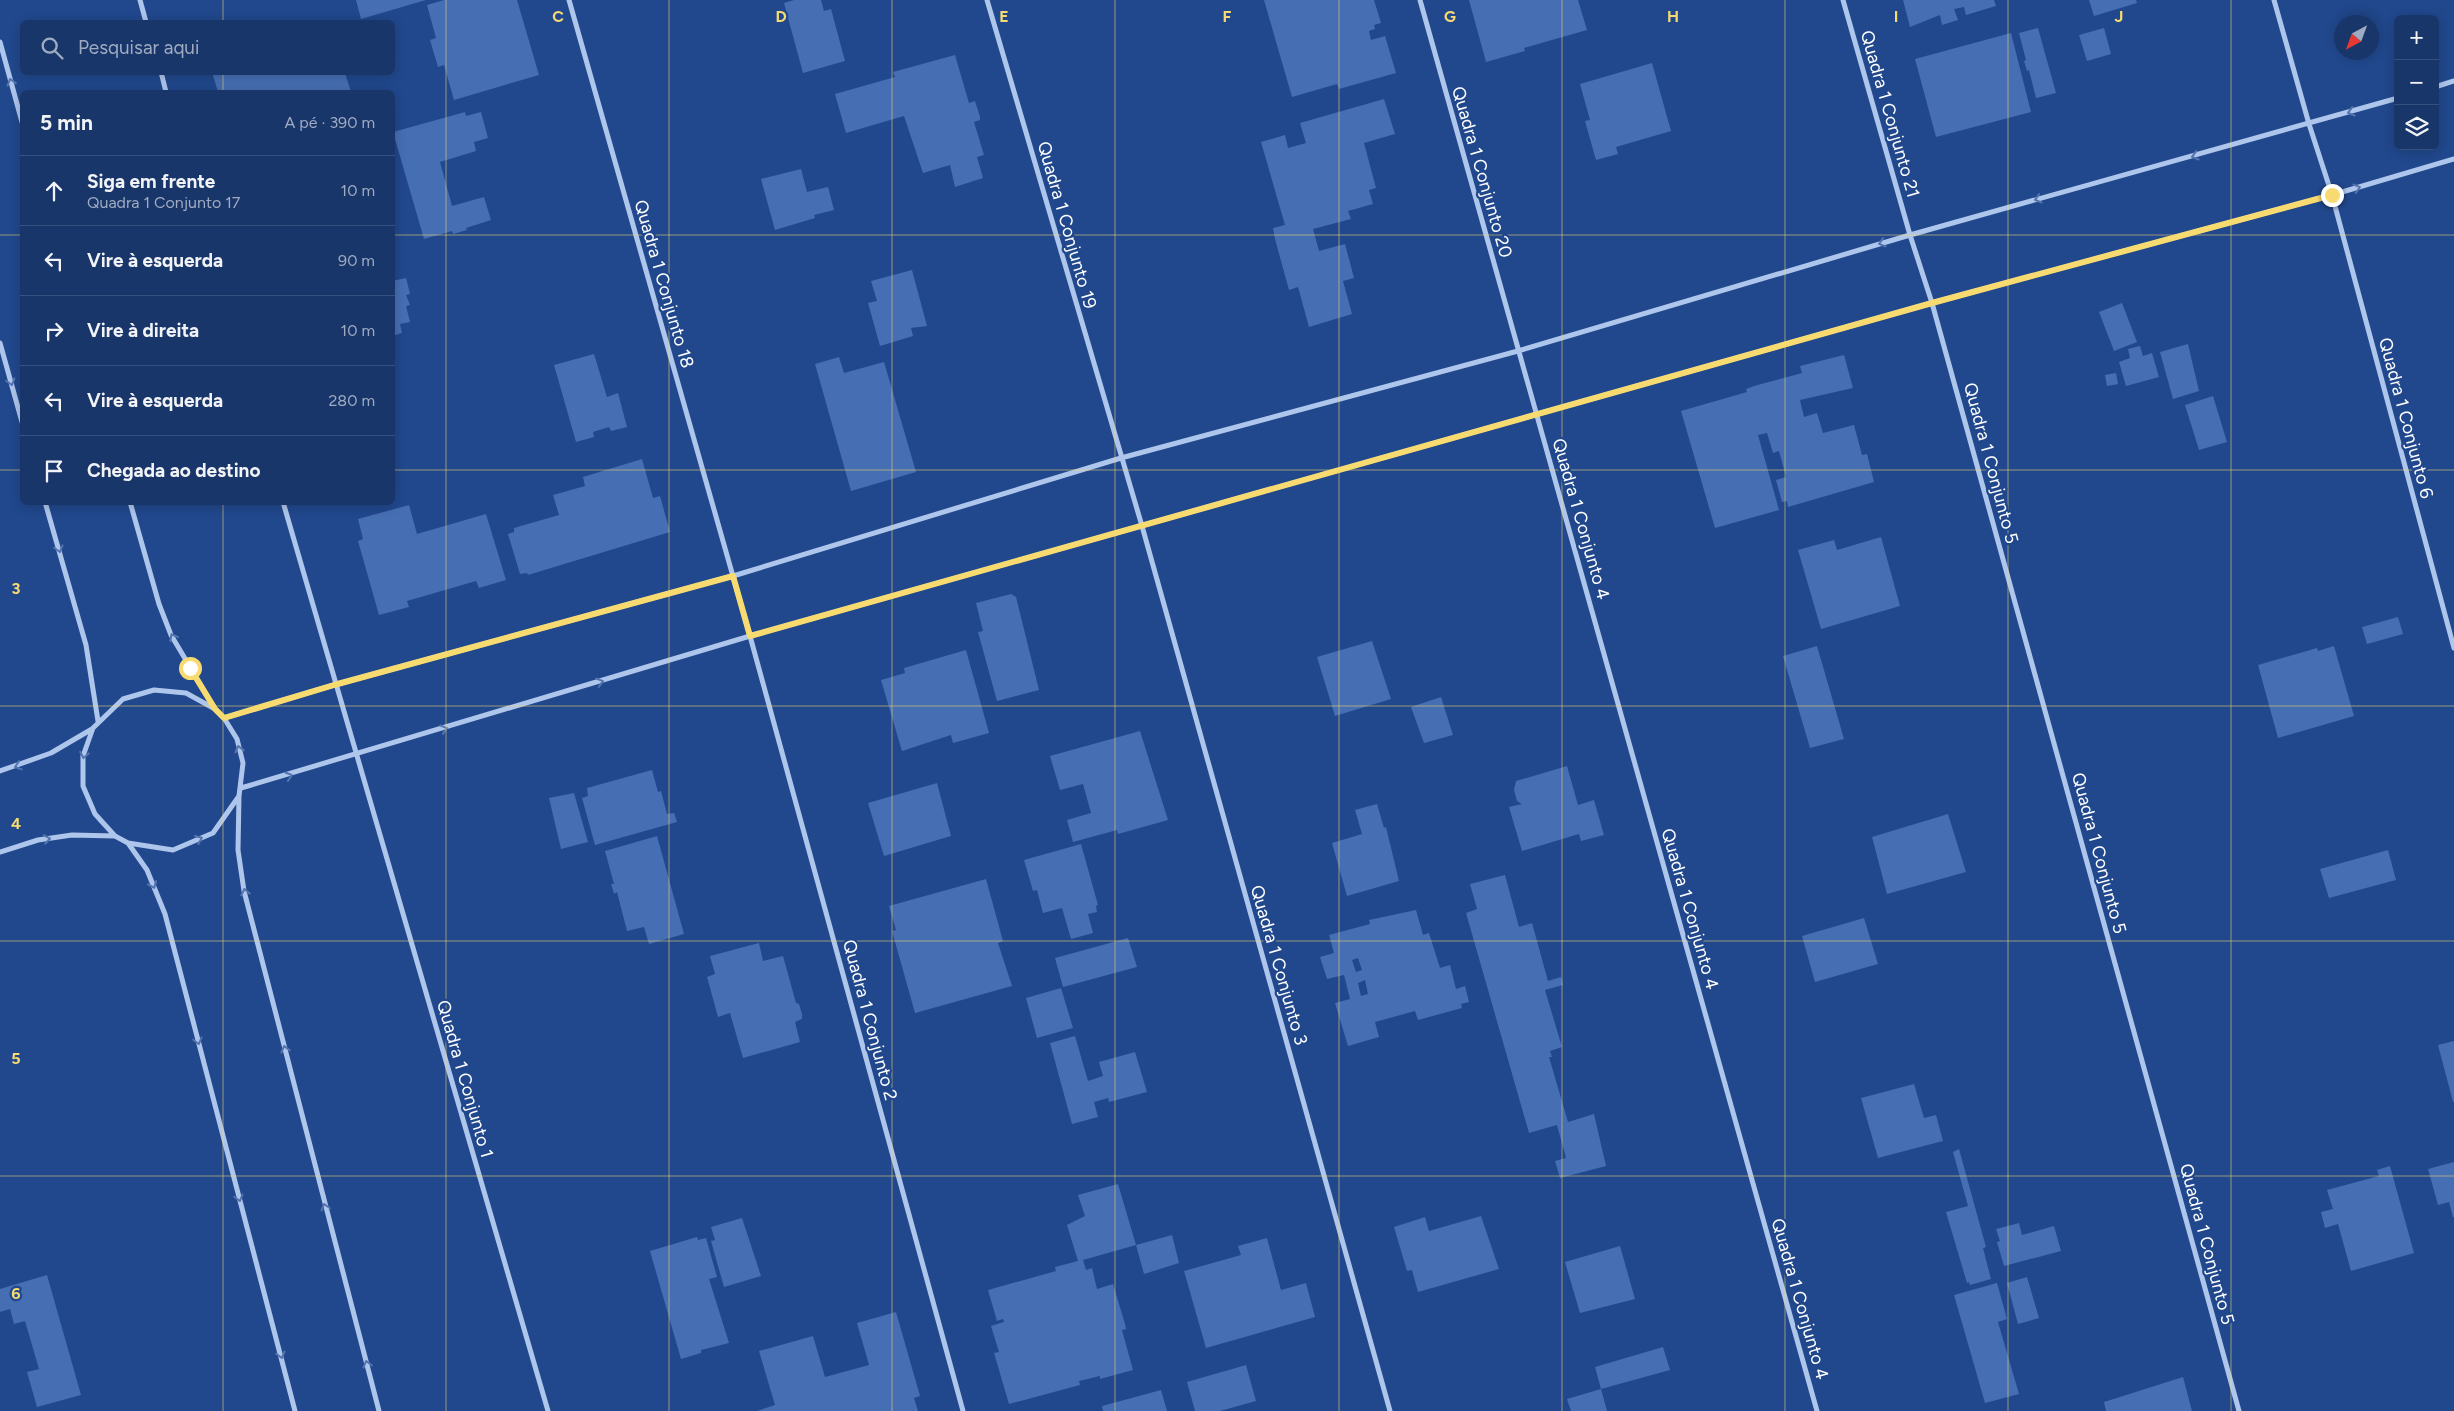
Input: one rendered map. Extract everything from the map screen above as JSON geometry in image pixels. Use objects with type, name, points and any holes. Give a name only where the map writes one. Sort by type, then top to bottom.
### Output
[{"type":"street","points":[[140,0],[145,20]]},
{"type":"street","name":"Quadra 1 Conjunto 18","points":[[569,0],[750,636]]},
{"type":"street","name":"Quadra 1 Conjunto 19","points":[[987,0],[1142,526]]},
{"type":"street","name":"Quadra 1 Conjunto 20","points":[[1420,0],[1537,414]]},
{"type":"street","name":"Quadra 1 Conjunto 21","points":[[1843,0],[1910,235],[1932,303]]},
{"type":"street","name":"Quadra 1 Conjunto 6","points":[[2274,0],[2309,124],[2332,195],[2454,648]]},
{"type":"street","points":[[0,42],[20,115]]},
{"type":"street","points":[[161,75],[165,90]]},
{"type":"street","points":[[2439,86],[2454,81]]},
{"type":"street","points":[[224,718],[334,685],[733,576],[1121,458],[1518,351],[1910,235],[2394,99]]},
{"type":"street","points":[[242,788],[355,756],[750,636],[1932,303],[2332,195],[2454,159]]},
{"type":"street","name":"Quadra 1 Conjunto 5","points":[[1932,303],[2239,1411]]},
{"type":"street","points":[[0,343],[20,415]]},
{"type":"street","name":"Quadra 1 Conjunto 4","points":[[1537,414],[1817,1411]]},
{"type":"street","points":[[46,505],[86,646],[98,721]]},
{"type":"street","points":[[131,505],[158,604],[168,627],[215,709],[224,718],[237,739],[243,763],[242,788],[239,796],[213,833],[181,847],[173,850],[128,843],[115,836],[94,814],[83,786],[82,756],[93,728],[98,721],[123,699],[154,690],[186,693],[215,709]]},
{"type":"street","name":"Quadra 1 Conjunto 1","points":[[283,505],[548,1411]]},
{"type":"street","name":"Quadra 1 Conjunto 3","points":[[1142,526],[1390,1411]]},
{"type":"street","name":"Quadra 1 Conjunto 2","points":[[750,636],[963,1411]]},
{"type":"street","points":[[0,771],[51,753],[93,728]]},
{"type":"street","points":[[239,796],[238,850],[244,891],[379,1411]]},
{"type":"street","points":[[0,852],[38,840],[72,835],[115,836]]},
{"type":"street","points":[[128,843],[147,870],[164,914],[295,1411]]},
{"type":"building","points":[[356,0],[426,0],[361,19]]},
{"type":"building","points":[[444,0],[517,0],[539,75],[454,100],[444,65],[438,67],[430,40],[436,38],[427,5]]},
{"type":"building","points":[[794,0],[821,0],[824,11],[831,9],[845,61],[803,73],[784,3]]},
{"type":"building","points":[[1264,0],[1374,0],[1381,23],[1374,25],[1375,29],[1369,31],[1371,40],[1385,36],[1396,73],[1339,89],[1337,84],[1292,97]]},
{"type":"building","points":[[1469,0],[1578,0],[1587,30],[1524,48],[1525,51],[1486,62]]},
{"type":"building","points":[[1903,0],[1994,0],[1996,6],[1966,15],[1964,7],[1954,9],[1958,20],[1942,25],[1940,15],[1910,27]]},
{"type":"building","points":[[2089,0],[2136,0],[2137,3],[2094,16]]},
{"type":"building","points":[[2038,28],[2056,93],[2036,98],[2029,70],[2027,71],[2024,61],[2026,60],[2019,33]]},
{"type":"building","points":[[2104,28],[2111,54],[2087,61],[2079,35]]},
{"type":"building","points":[[2011,33],[2031,112],[1936,137],[1915,59]]},
{"type":"building","points":[[955,55],[969,103],[975,101],[980,117],[980,120],[974,122],[984,155],[977,157],[983,178],[955,187],[950,165],[923,173],[904,116],[846,133],[835,94],[895,77],[893,72]]},
{"type":"building","points":[[1652,63],[1671,131],[1616,147],[1618,154],[1596,160],[1585,121],[1590,120],[1580,84]]},
{"type":"building","points":[[213,75],[346,75],[350,90],[217,90]]},
{"type":"building","points":[[1384,99],[1395,134],[1364,143],[1376,188],[1369,190],[1373,204],[1348,211],[1351,219],[1313,229],[1319,251],[1345,244],[1354,278],[1343,281],[1352,314],[1309,327],[1298,287],[1289,290],[1275,239],[1273,228],[1285,225],[1261,142],[1285,135],[1288,148],[1306,143],[1300,123]]},
{"type":"building","points":[[465,112],[466,116],[481,112],[488,138],[474,142],[476,151],[440,162],[452,206],[484,197],[491,220],[453,234],[452,231],[424,239],[395,139],[395,131]]},
{"type":"building","points":[[801,169],[807,192],[828,187],[834,210],[814,215],[815,218],[775,230],[761,179]]},
{"type":"building","points":[[912,270],[927,326],[911,328],[913,336],[880,346],[868,303],[877,301],[871,281]]},
{"type":"building","points":[[406,278],[410,294],[406,295],[410,305],[406,306],[410,322],[400,324],[402,333],[395,335],[395,280]]},
{"type":"building","points":[[2122,303],[2137,342],[2114,351],[2099,312]]},
{"type":"building","points":[[2188,344],[2199,391],[2173,399],[2160,352]]},
{"type":"building","points":[[2140,346],[2143,356],[2152,353],[2159,377],[2126,386],[2119,362],[2130,358],[2128,349]]},
{"type":"building","points":[[594,354],[607,397],[618,393],[627,427],[611,431],[609,427],[593,432],[594,437],[576,442],[554,365]]},
{"type":"building","points":[[1844,355],[1853,388],[1800,400],[1804,417],[1817,413],[1823,433],[1854,425],[1862,455],[1867,454],[1874,482],[1788,507],[1787,501],[1782,502],[1776,480],[1786,477],[1779,451],[1773,453],[1767,433],[1758,435],[1779,510],[1715,528],[1681,411],[1747,392],[1746,389],[1754,386],[1802,373],[1800,366]]},
{"type":"building","points":[[839,357],[844,373],[884,362],[916,472],[851,491],[815,364]]},
{"type":"building","points":[[2116,373],[2118,384],[2107,386],[2105,375]]},
{"type":"building","points":[[2213,396],[2227,442],[2199,450],[2185,405]]},
{"type":"building","points":[[642,459],[653,498],[660,496],[670,532],[528,575],[527,573],[520,574],[508,534],[514,532],[514,528],[559,515],[553,495],[585,486],[583,477]]},
{"type":"building","points":[[409,505],[417,534],[486,514],[506,580],[479,588],[476,581],[407,601],[409,607],[379,615],[358,541],[363,539],[358,519]]},
{"type":"building","points":[[1881,537],[1900,606],[1821,629],[1798,550],[1834,540],[1837,550]]},
{"type":"building","points":[[1011,594],[1016,597],[1039,690],[997,701],[978,632],[983,631],[976,603]]},
{"type":"building","points":[[2398,617],[2403,634],[2367,644],[2362,627]]},
{"type":"building","points":[[1372,641],[1391,699],[1335,716],[1317,657]]},
{"type":"building","points":[[1817,646],[1844,739],[1810,748],[1783,656]]},
{"type":"building","points":[[2334,646],[2354,716],[2278,738],[2258,665],[2317,648],[2318,651]]},
{"type":"building","points":[[966,650],[989,733],[953,743],[951,735],[902,751],[881,680],[905,673],[904,668]]},
{"type":"building","points":[[1441,697],[1453,735],[1424,743],[1411,707]]},
{"type":"building","points":[[1140,731],[1168,820],[1118,834],[1117,830],[1073,842],[1067,820],[1091,813],[1083,784],[1060,790],[1050,756]]},
{"type":"building","points":[[1567,766],[1578,805],[1594,800],[1604,835],[1581,841],[1579,834],[1522,851],[1509,807],[1522,804],[1517,801],[1514,790],[1516,781]]},
{"type":"building","points":[[652,770],[658,792],[661,791],[667,814],[674,813],[677,822],[595,845],[582,798],[588,796],[587,788]]},
{"type":"building","points":[[937,783],[951,836],[884,856],[868,803]]},
{"type":"building","points":[[574,793],[588,842],[561,849],[549,798]]},
{"type":"building","points":[[1377,804],[1384,828],[1386,827],[1399,881],[1347,896],[1332,843],[1362,834],[1355,810]]},
{"type":"building","points":[[1948,814],[1966,872],[1887,894],[1872,837]]},
{"type":"building","points":[[657,836],[684,934],[649,944],[644,927],[627,931],[617,892],[614,894],[611,884],[614,884],[605,851]]},
{"type":"building","points":[[1081,844],[1098,905],[1096,906],[1097,912],[1088,914],[1093,933],[1071,939],[1062,908],[1043,913],[1037,890],[1033,891],[1024,860]]},
{"type":"building","points":[[2388,850],[2396,880],[2329,898],[2320,869]]},
{"type":"building","points":[[1505,875],[1519,927],[1532,923],[1548,981],[1561,977],[1563,985],[1545,990],[1562,1047],[1550,1051],[1552,1057],[1549,1057],[1568,1122],[1594,1114],[1606,1166],[1560,1178],[1555,1161],[1566,1158],[1557,1125],[1529,1133],[1466,913],[1477,909],[1470,884]]},
{"type":"building","points":[[986,879],[1003,941],[998,943],[1012,986],[915,1013],[892,931],[896,930],[889,906]]},
{"type":"building","points":[[1416,910],[1423,935],[1429,933],[1440,968],[1450,965],[1456,989],[1465,986],[1469,1002],[1461,1004],[1462,1008],[1418,1020],[1415,1011],[1375,1022],[1379,1037],[1348,1046],[1335,1003],[1350,999],[1344,975],[1327,979],[1320,957],[1334,953],[1329,935],[1370,924],[1369,920]],"holes":[[[1358,958],[1362,970],[1356,972],[1352,960]],[[1365,980],[1368,994],[1361,996],[1358,983]]]},
{"type":"building","points":[[1864,918],[1878,964],[1815,982],[1802,936]]},
{"type":"building","points":[[1128,938],[1137,967],[1063,987],[1055,958]]},
{"type":"building","points":[[759,943],[763,961],[783,956],[796,1003],[799,1004],[802,1014],[802,1019],[795,1022],[800,1042],[743,1058],[730,1013],[718,1017],[707,977],[715,974],[710,956]]},
{"type":"building","points":[[1061,988],[1073,1028],[1037,1038],[1026,998]]},
{"type":"building","points":[[1075,1036],[1088,1081],[1103,1076],[1099,1062],[1135,1052],[1147,1092],[1109,1102],[1108,1098],[1094,1102],[1098,1117],[1072,1124],[1050,1043]]},
{"type":"building","points":[[2454,1041],[2454,1102],[2453,1102],[2438,1045]]},
{"type":"building","points":[[1914,1084],[1924,1118],[1936,1115],[1943,1141],[1878,1158],[1861,1098]]},
{"type":"building","points":[[1959,1149],[1986,1247],[1983,1248],[1991,1279],[1970,1285],[1969,1282],[1967,1283],[1946,1212],[1968,1206],[1953,1152]]},
{"type":"building","points":[[2454,1162],[2453,1217],[2449,1202],[2438,1205],[2428,1169]]},
{"type":"building","points":[[2390,1166],[2414,1253],[2351,1271],[2338,1224],[2325,1228],[2321,1212],[2333,1209],[2327,1190],[2379,1176],[2377,1170]]},
{"type":"building","points":[[1118,1184],[1136,1245],[1083,1260],[1086,1270],[1092,1268],[1097,1289],[1113,1284],[1125,1324],[1126,1329],[1122,1330],[1133,1370],[1100,1379],[1100,1376],[1079,1381],[1080,1385],[1009,1404],[994,1353],[999,1352],[991,1326],[1004,1322],[1003,1319],[997,1321],[988,1290],[1056,1271],[1055,1267],[1078,1261],[1067,1225],[1085,1216],[1078,1195]]},
{"type":"building","points":[[1481,1216],[1499,1269],[1418,1292],[1412,1270],[1407,1271],[1394,1227],[1425,1217],[1429,1231]]},
{"type":"building","points":[[742,1218],[761,1276],[724,1287],[711,1241],[715,1240],[711,1227]]},
{"type":"building","points":[[2019,1223],[2022,1235],[2054,1226],[2061,1251],[2004,1266],[1997,1242],[2000,1241],[1996,1229]]},
{"type":"building","points":[[1172,1235],[1179,1263],[1144,1274],[1136,1245]]},
{"type":"building","points":[[697,1237],[698,1240],[706,1238],[717,1277],[709,1279],[729,1343],[701,1350],[701,1353],[681,1359],[650,1251]]},
{"type":"building","points":[[1267,1238],[1281,1290],[1306,1283],[1315,1317],[1206,1348],[1184,1271],[1241,1255],[1238,1246]]},
{"type":"building","points":[[1620,1246],[1635,1299],[1580,1313],[1565,1262]]},
{"type":"building","points":[[47,1275],[81,1395],[37,1407],[27,1372],[39,1369],[25,1321],[14,1324],[10,1309],[0,1312],[0,1289]]},
{"type":"building","points":[[2027,1277],[2039,1318],[2018,1324],[2007,1283]]},
{"type":"building","points":[[1997,1283],[2007,1319],[1998,1322],[2019,1394],[1985,1403],[1954,1295]]},
{"type":"building","points":[[896,1312],[920,1396],[914,1398],[918,1411],[757,1411],[775,1405],[759,1351],[813,1336],[825,1377],[869,1365],[857,1323]]},
{"type":"building","points":[[1663,1347],[1670,1370],[1601,1389],[1595,1367]]},
{"type":"building","points":[[1246,1365],[1256,1401],[1220,1411],[1195,1411],[1187,1382]]},
{"type":"building","points":[[2183,1377],[2192,1411],[2106,1411],[2104,1402]]},
{"type":"building","points":[[1601,1389],[1607,1411],[1571,1411],[1567,1399]]},
{"type":"building","points":[[1161,1390],[1167,1411],[1103,1411],[1102,1406]]},
{"type":"route","points":[[190,668],[215,709],[224,718],[334,685],[733,576],[750,636],[1932,303],[2332,195]]}]
